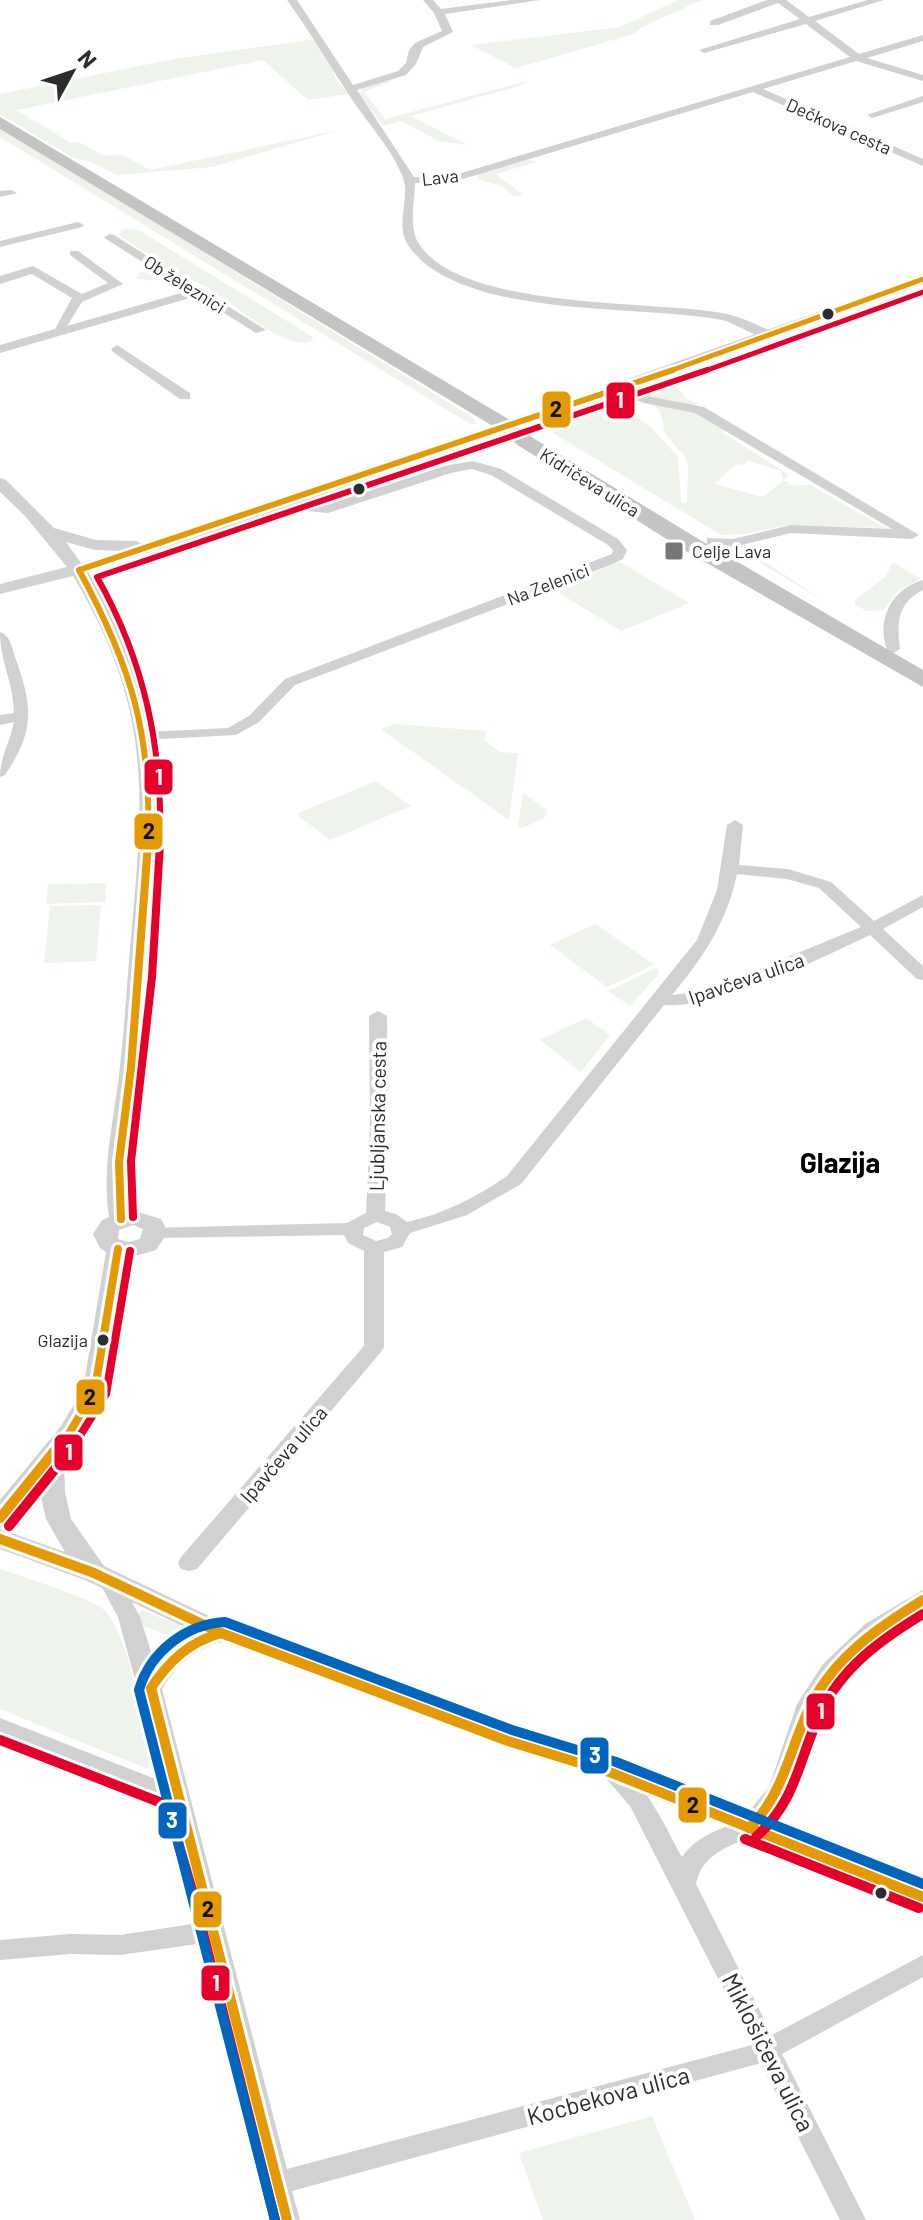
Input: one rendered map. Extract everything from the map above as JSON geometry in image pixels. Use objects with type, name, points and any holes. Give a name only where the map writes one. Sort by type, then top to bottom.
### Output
[{"type":"main road","points":[[0,122],[508,427]]},
{"type":"main road","name":"Kidričeva ulica","points":[[508,427],[526,429],[542,436],[923,666]]},
{"type":"main road","name":"Kidričeva ulica","points":[[508,427],[526,442],[692,545],[923,680]]},
{"type":"street","points":[[292,0],[324,42],[350,89],[398,157],[410,180]]},
{"type":"street","points":[[350,89],[390,78],[408,69],[414,50],[419,45],[448,32],[439,12],[428,0]]},
{"type":"street","points":[[439,12],[535,0]]},
{"type":"street","points":[[714,23],[778,0],[860,59],[923,78]]},
{"type":"street","points":[[704,50],[879,0]]},
{"type":"street","name":"Lava","points":[[769,335],[725,317],[516,295],[453,277],[427,261],[413,246],[409,234],[410,180],[449,180],[923,38]]},
{"type":"street","name":"Dečkova cesta","points":[[756,90],[923,163]]},
{"type":"street","points":[[872,115],[923,99]]},
{"type":"street","points":[[0,244],[78,225]]},
{"type":"street","name":"Ob železnici","points":[[110,237],[260,330]]},
{"type":"street","points":[[62,331],[63,323],[80,298],[117,284],[74,253]]},
{"type":"street","points":[[0,280],[33,270],[80,298]]},
{"type":"street","points":[[0,589],[79,570],[169,541],[619,389],[923,279]]},
{"type":"street","points":[[0,349],[197,292]]},
{"type":"street","points":[[117,349],[185,396]]},
{"type":"street","points":[[619,389],[649,400],[699,410],[911,535]]},
{"type":"street","name":"Na Zelenici","points":[[146,737],[231,732],[254,719],[290,682],[608,561],[618,556],[620,550],[613,542],[496,472],[473,465],[449,469],[328,509],[311,508],[297,498]]},
{"type":"street","points":[[0,483],[49,532],[79,570],[121,648],[146,737],[150,832],[131,1071],[116,1171],[115,1194],[121,1219],[110,1225],[105,1234],[108,1243],[118,1249],[95,1389],[88,1406],[0,1518]]},
{"type":"street","points":[[712,541],[733,543],[791,529],[911,535]]},
{"type":"street","points":[[49,532],[95,545],[140,546],[169,541]]},
{"type":"street","points":[[893,649],[889,619],[901,597],[923,584]]},
{"type":"street","points":[[0,636],[21,693],[23,716],[17,748],[0,772]]},
{"type":"street","points":[[0,720],[23,716]]},
{"type":"street","name":"Ipavčeva ulica","points":[[735,825],[722,910],[712,930],[659,999],[676,1002],[716,992],[875,929],[923,900]]},
{"type":"street","points":[[730,869],[788,874],[825,885],[923,975]]},
{"type":"street","points":[[353,1229],[359,1243],[374,1248],[395,1243],[401,1229],[482,1203],[514,1180],[659,999]]},
{"type":"street","name":"Ljubljanska cesta","points":[[375,1216],[379,1128],[378,1016]]},
{"type":"street","name":"Ljubljanska cesta","points":[[156,1232],[353,1229],[361,1220],[375,1216],[389,1218],[401,1229]]},
{"type":"street","name":"Ljubljanska cesta","points":[[118,1249],[131,1251],[144,1247],[154,1240],[156,1232],[153,1224],[144,1219],[121,1219]]},
{"type":"street","name":"Ipavčeva ulica","points":[[189,1563],[374,1347],[374,1248]]},
{"type":"street","points":[[51,1455],[54,1511],[67,1539],[102,1577],[129,1617],[151,1688],[287,2220]]},
{"type":"street","points":[[0,1539],[102,1577],[221,1633]]},
{"type":"street","points":[[684,1884],[685,1868],[692,1855],[766,1817],[779,1798],[811,1704],[843,1659],[877,1627],[923,1600]]},
{"type":"street","points":[[151,1688],[178,1650],[205,1636],[221,1633]]},
{"type":"street","points":[[0,1727],[177,1795]]},
{"type":"street","name":"Miklošičeva ulica","points":[[612,1773],[638,1799],[684,1884],[853,2220]]},
{"type":"street","points":[[749,1828],[923,1897]]},
{"type":"street","points":[[0,1950],[70,1944],[120,1945],[215,1931]]},
{"type":"street","name":"Kocbekova ulica","points":[[277,2183],[737,2061],[769,2049],[923,1965]]},
{"type":"shaded area","points":[[678,0],[702,0],[633,34],[510,70],[514,67],[471,45],[620,27]]},
{"type":"shaded area","points":[[317,39],[337,80],[348,94],[308,100],[263,60],[17,110],[71,143],[79,142],[104,156],[121,154],[150,170],[340,130],[212,167],[117,175],[91,162],[74,158],[0,114],[0,94],[174,59]]},
{"type":"shaded area","points":[[392,81],[364,92],[385,119],[527,81],[523,85],[411,116],[468,145],[439,141],[401,121],[383,126],[359,93],[364,87]]},
{"type":"shaded area","points":[[0,127],[472,417],[477,424],[470,424],[0,137]]},
{"type":"shaded area","points":[[528,160],[537,162],[496,174],[523,195],[514,196],[503,187],[478,179],[477,175]]},
{"type":"shaded area","points":[[121,230],[140,231],[313,337],[311,342],[284,338],[210,289],[189,279],[135,278],[162,263],[119,236]]},
{"type":"shaded area","points":[[707,367],[709,371],[675,385],[686,398],[697,404],[689,406],[726,428],[723,433],[789,475],[784,480],[787,483],[796,486],[809,484],[885,528],[788,525],[745,534],[721,535],[553,433],[554,424],[614,403],[651,427],[678,457],[681,502],[687,503],[688,465],[685,457],[665,433],[660,411],[641,395]],"holes":[[[748,461],[781,471],[783,481],[763,497],[714,484],[737,464]]]},
{"type":"shaded area","points":[[740,545],[827,603],[732,546]]},
{"type":"shaded area","points":[[620,562],[689,603],[621,631],[553,589]]},
{"type":"shaded area","points":[[893,562],[920,579],[898,591],[883,610],[867,611],[855,605],[855,600],[885,577]]},
{"type":"shaded area","points":[[396,724],[486,731],[484,741],[500,752],[518,753],[509,820],[381,729]]},
{"type":"shaded area","points":[[376,781],[411,806],[330,840],[296,814]]},
{"type":"shaded area","points":[[523,793],[547,810],[545,817],[523,828],[518,827]]},
{"type":"shaded area","points":[[106,883],[105,902],[46,904],[48,884]]},
{"type":"shaded area","points":[[101,905],[96,961],[44,963],[50,906]]},
{"type":"shaded area","points":[[595,924],[654,965],[607,987],[550,945]]},
{"type":"shaded area","points":[[656,968],[659,970],[657,976],[630,1006],[608,991]]},
{"type":"shaded area","points":[[586,1018],[610,1035],[581,1072],[540,1040]]},
{"type":"shaded area","points":[[0,1569],[96,1604],[112,1620],[127,1655],[138,1698],[150,1753],[148,1769],[0,1709]]},
{"type":"shaded area","points":[[141,1610],[190,1629],[174,1638],[139,1624],[137,1617]]},
{"type":"shaded area","points":[[652,2116],[695,2220],[543,2220],[519,2153]]},
{"type":"transit line","name":"2","points":[[121,1219],[119,1162],[131,1068],[146,880],[149,788],[143,728],[131,681],[111,632],[79,570],[671,371],[923,279]]},
{"type":"transit line","name":"1","points":[[133,1217],[131,1161],[152,977],[159,882],[160,787],[156,742],[144,683],[127,636],[97,577],[675,382],[923,292]]},
{"type":"transit line","name":"2","points":[[0,1518],[70,1432],[95,1389],[118,1249]]},
{"type":"transit line","name":"1","points":[[9,1526],[80,1439],[106,1394],[130,1251]]},
{"type":"transit line","name":"2","points":[[0,1539],[94,1573],[221,1633],[508,1741],[612,1773],[923,1897]]},
{"type":"transit line","name":"2","points":[[749,1828],[763,1815],[781,1786],[811,1704],[832,1671],[890,1620],[923,1600]]},
{"type":"transit line","name":"1","points":[[756,1837],[783,1809],[798,1778],[822,1709],[841,1679],[865,1654],[923,1614]]},
{"type":"transit line","name":"3","points":[[275,2220],[139,1690],[150,1665],[185,1634],[212,1623],[225,1622],[512,1730],[616,1762],[923,1884]]},
{"type":"transit line","name":"2","points":[[221,1633],[209,1636],[180,1653],[151,1688],[287,2220]]},
{"type":"transit line","name":"1","points":[[0,1740],[167,1805],[194,1897],[275,2220]]},
{"type":"transit line","name":"1","points":[[745,1839],[919,1908]]},
{"type":"place","name":"Celje Lava","points":[[674,551]]},
{"type":"place","name":"Glazija","points":[[103,1340]]},
{"type":"district","name":"Glazija","points":[[840,1162]]}]
